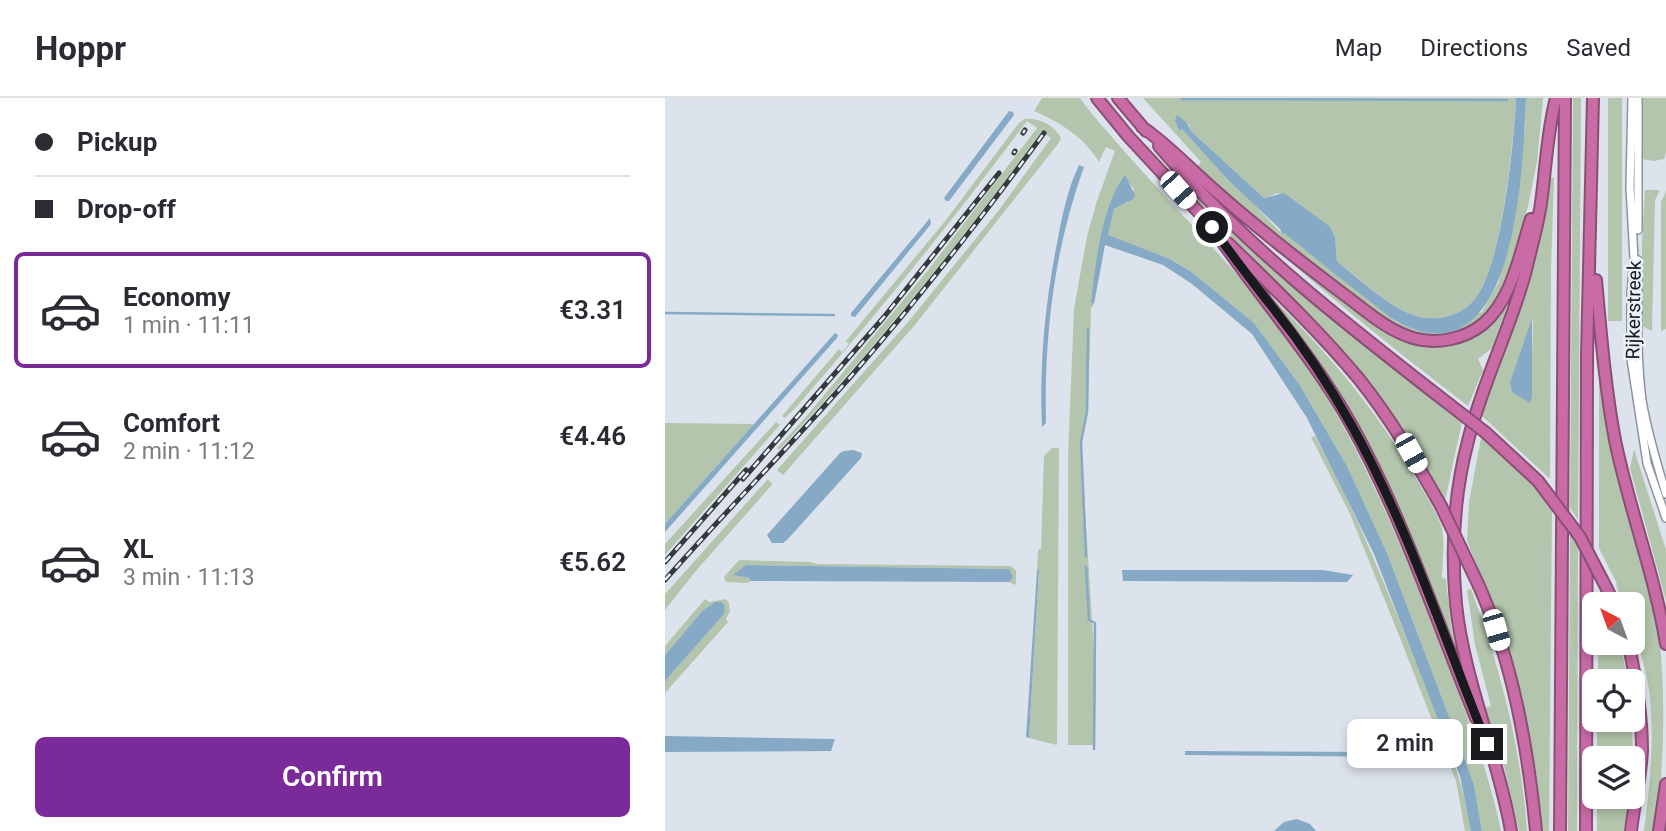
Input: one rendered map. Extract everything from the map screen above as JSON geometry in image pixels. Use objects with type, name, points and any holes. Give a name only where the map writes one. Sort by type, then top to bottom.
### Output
[{"type":"highway","points":[[1097,98],[1212,227],[1306,320],[1359,380],[1411,453],[1441,506],[1479,586],[1496,630],[1523,729],[1537,831]]},
{"type":"highway","points":[[1118,98],[1182,172],[1266,255],[1386,355],[1485,432],[1538,481],[1580,537],[1609,592]]},
{"type":"highway","points":[[1511,831],[1463,643],[1456,596],[1454,525],[1468,439],[1525,274],[1540,207],[1549,124],[1556,98]]},
{"type":"highway","points":[[1560,831],[1565,98]]},
{"type":"highway","points":[[1586,831],[1587,355],[1592,232],[1593,98]]},
{"type":"highway","points":[[1142,127],[1164,142],[1210,186],[1311,269],[1380,321],[1395,331],[1416,339],[1437,341],[1457,338],[1484,324],[1496,310],[1513,276],[1544,180]]},
{"type":"highway","points":[[1212,227],[1319,373],[1377,472],[1405,535],[1497,769]]},
{"type":"highway","points":[[1592,232],[1602,355],[1616,442],[1653,580],[1666,644]]},
{"type":"highway","points":[[1631,655],[1637,682],[1642,753],[1631,831]]},
{"type":"highway","points":[[1659,831],[1666,784]]},
{"type":"street","name":"Rijkerstreek","points":[[1632,98],[1630,187],[1634,258],[1631,359],[1647,463],[1666,518]]},
{"type":"street","name":"Rijkerstreek","points":[[1638,98],[1639,359],[1650,441],[1666,494]]},
{"type":"green space","points":[[1042,98],[1080,98],[1124,151],[1254,295],[1299,354],[1323,391],[1366,470],[1420,593],[1473,732],[1501,831],[1482,831],[1474,785],[1456,735],[1387,553],[1347,466],[1299,384],[1254,323],[1193,273],[1170,259],[1107,236],[1114,209],[1128,202],[1134,189],[1126,180],[1121,180],[1110,210],[1096,271],[1091,303],[1094,304],[1091,309],[1088,408],[1081,447],[1096,683],[1095,745],[1068,745],[1068,457],[1074,309],[1087,236],[1115,151],[1106,147],[1099,162],[1071,132],[1034,111]]},
{"type":"green space","points":[[1143,98],[1516,98],[1499,234],[1484,284],[1474,300],[1461,311],[1436,318],[1410,314],[1383,297],[1337,261],[1335,237],[1278,193],[1264,198],[1191,131],[1189,124],[1177,128],[1182,129],[1282,234],[1284,232],[1397,322],[1431,333],[1482,312],[1499,281],[1525,129],[1526,98],[1543,98],[1537,162],[1528,206],[1503,295],[1482,322],[1455,336],[1416,337],[1381,320],[1232,201],[1197,167],[1201,162]]},
{"type":"green space","points":[[1573,98],[1581,98],[1578,520],[1570,508]]},
{"type":"green space","points":[[1608,98],[1622,98],[1622,321],[1608,321]]},
{"type":"green space","points":[[1638,98],[1666,98],[1664,159],[1641,159]]},
{"type":"green space","points":[[1025,119],[1036,119],[1051,126],[1061,138],[1058,144],[914,326],[783,475],[777,470],[909,321],[999,210],[1051,138],[1041,132],[915,295],[849,374],[779,450],[777,448],[929,269],[1037,128],[1027,121],[944,230],[857,336],[798,405],[785,418],[782,416],[839,349],[842,352],[849,344],[846,341],[946,220],[1019,123]]},
{"type":"green space","points":[[1175,173],[1279,271],[1462,422],[1445,501],[1405,433],[1345,353],[1172,175]]},
{"type":"green space","points":[[1549,177],[1554,178],[1550,479],[1480,414]],"holes":[[[1533,319],[1531,402],[1510,382]]]},
{"type":"green space","points":[[1645,190],[1660,190],[1655,200],[1652,331],[1642,326]]},
{"type":"green space","points":[[1666,191],[1666,329],[1661,331],[1661,202]]},
{"type":"green space","points":[[1236,214],[1396,334],[1457,340],[1501,307],[1506,309],[1492,348],[1478,359],[1483,370],[1468,406],[1350,313]]},
{"type":"green space","points":[[1265,291],[1327,356],[1365,403],[1400,452],[1436,513],[1443,538],[1442,578],[1446,579],[1451,626],[1462,676],[1379,473]]},
{"type":"green space","points":[[1601,383],[1613,444],[1658,623],[1663,727],[1655,831],[1644,831],[1652,725],[1649,689],[1642,655],[1645,655],[1645,592],[1619,592],[1599,548]]},
{"type":"green space","points":[[776,422],[780,425],[665,555],[665,544]]},
{"type":"green space","points":[[665,423],[754,424],[665,524]]},
{"type":"green space","points":[[1315,436],[1383,580],[1419,669],[1456,769],[1471,831],[1465,831],[1456,781],[1350,514],[1311,437]]},
{"type":"green space","points":[[1481,438],[1529,481],[1552,509],[1549,831],[1542,831],[1537,778],[1515,674],[1502,631],[1467,541],[1469,502]]},
{"type":"green space","points":[[1052,448],[1059,448],[1057,745],[1029,738],[1044,456]]},
{"type":"green space","points":[[1634,449],[1666,550],[1666,601],[1630,468]]},
{"type":"green space","points":[[778,478],[665,610],[665,594],[768,479],[772,484]]},
{"type":"green space","points":[[1570,531],[1578,544],[1577,831],[1568,831]]},
{"type":"green space","points":[[739,560],[817,564],[1011,566],[1016,571],[1016,585],[1009,582],[1009,569],[746,565],[734,575],[749,578],[751,581],[726,582],[724,577]]},
{"type":"green space","points":[[1471,589],[1508,708],[1520,769],[1527,831],[1519,831],[1505,770],[1485,708],[1491,706],[1475,645],[1467,590]]},
{"type":"green space","points":[[705,599],[709,602],[726,599],[730,611],[726,619],[728,622],[665,693],[665,681],[724,614],[725,605],[722,602],[715,602],[703,610],[665,655],[665,646]]},
{"type":"green space","points":[[1598,655],[1623,655],[1626,669],[1598,669]]},
{"type":"green space","points":[[1597,732],[1632,732],[1633,746],[1597,746]]},
{"type":"green space","points":[[1597,809],[1627,809],[1624,831],[1597,831]]},
{"type":"water","points":[[1516,98],[1526,98],[1525,129],[1516,213],[1506,257],[1491,295],[1470,322],[1441,333],[1402,324],[1393,319],[1282,234],[1182,129],[1179,131],[1175,120],[1177,115],[1184,120],[1191,131],[1264,198],[1284,193],[1329,226],[1335,237],[1337,261],[1372,290],[1410,314],[1436,318],[1461,311],[1474,300],[1484,284],[1505,204]]},
{"type":"water","points":[[1009,111],[1014,115],[949,201],[946,201],[944,198]]},
{"type":"water","points":[[1079,165],[1084,167],[1065,230],[1053,294],[1047,358],[1046,423],[1042,427],[1042,358],[1049,289],[1063,213]]},
{"type":"water","points":[[1125,175],[1135,195],[1133,199],[1114,209],[1108,235],[1170,259],[1193,273],[1254,323],[1299,384],[1347,466],[1387,553],[1456,735],[1474,785],[1482,831],[1471,831],[1460,776],[1374,554],[1307,418],[1252,334],[1192,284],[1163,265],[1105,245],[1094,304],[1091,303],[1097,254],[1105,219],[1117,187]]},
{"type":"water","points":[[930,218],[931,224],[855,317],[851,316],[851,313]]},
{"type":"water","points":[[1532,318],[1530,403],[1512,392],[1510,382]]},
{"type":"water","points":[[835,333],[837,338],[665,532],[665,524]]},
{"type":"water","points":[[853,450],[862,453],[861,458],[787,540],[783,543],[772,543],[767,535],[840,453]]},
{"type":"water","points":[[746,565],[1009,569],[1013,577],[1009,582],[751,581],[749,578],[733,575]]},
{"type":"water","points":[[1039,570],[1029,738],[1026,737]]},
{"type":"water","points":[[1122,570],[1323,570],[1353,575],[1347,582],[1123,581]]},
{"type":"water","points":[[715,602],[725,605],[724,614],[665,681],[665,655],[703,610]]},
{"type":"water","points":[[665,736],[835,739],[831,751],[665,752]]},
{"type":"water","points":[[1379,741],[1416,743],[1423,753],[1420,757],[1185,755],[1185,751],[1374,752]]},
{"type":"water","points":[[1297,819],[1310,824],[1316,831],[1274,831],[1284,822]]},
{"type":"waterway","points":[[1182,99],[1507,100]]},
{"type":"waterway","points":[[665,313],[834,315]]},
{"type":"waterway","points":[[1086,556],[1081,442],[1087,412],[1088,329]]},
{"type":"waterway","points":[[1086,567],[1089,620],[1095,623],[1094,749]]},
{"type":"railway","points":[[665,580],[877,346],[951,256],[1044,133]]},
{"type":"railway","points":[[743,479],[884,317],[999,173]]},
{"type":"railway","points":[[665,562],[746,470]]},
{"type":"route","points":[[1212,227],[1237,264],[1291,332],[1335,397],[1377,472],[1405,535],[1487,744]]}]
